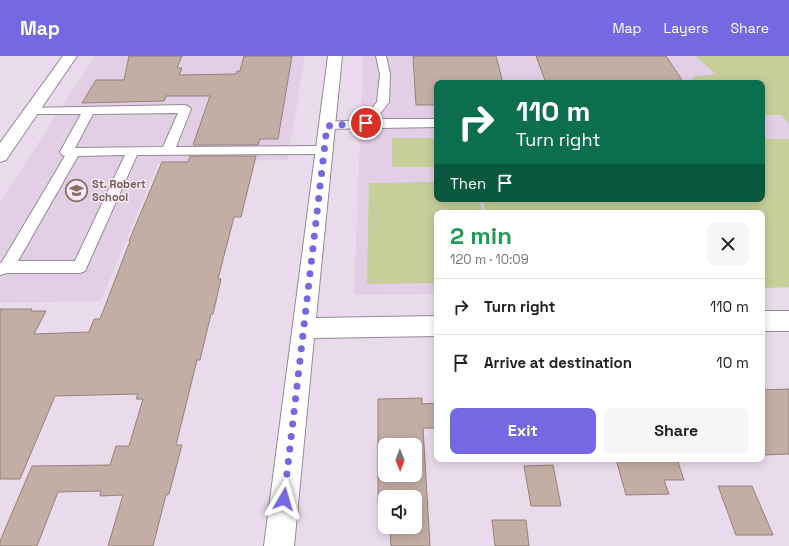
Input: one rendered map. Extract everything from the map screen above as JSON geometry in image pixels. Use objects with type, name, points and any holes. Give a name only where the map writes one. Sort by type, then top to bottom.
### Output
[{"type":"street","points":[[0,156],[70,56]]},
{"type":"street","points":[[279,546],[335,56]]},
{"type":"street","points":[[765,321],[789,321]]},
{"type":"street","points":[[305,328],[434,326]]},
{"type":"lane","points":[[366,123],[383,102],[385,74],[381,56]]},
{"type":"lane","points":[[32,110],[89,111],[185,109],[168,151]]},
{"type":"lane","points":[[89,111],[66,152],[324,150]]},
{"type":"lane","points":[[327,126],[366,123],[434,123]]},
{"type":"lane","points":[[4,268],[80,267],[133,151]]},
{"type":"lane","points":[[4,268],[74,152]]},
{"type":"shaded area","name":"St. Robert School","points":[[95,56],[305,56],[288,160],[158,163],[101,301],[0,303],[0,202]]},
{"type":"shaded area","points":[[363,56],[789,56],[789,288],[765,288],[765,210],[434,210],[434,294],[354,295]]},
{"type":"green space","points":[[695,56],[789,56],[789,124],[782,115],[765,115],[765,80],[694,80],[692,77],[716,74]]},
{"type":"green space","points":[[392,138],[434,138],[434,167],[392,167]]},
{"type":"green space","points":[[765,139],[789,139],[789,287],[765,288],[765,210],[485,210],[483,202],[765,202]]},
{"type":"green space","points":[[434,182],[434,202],[480,202],[482,210],[434,210],[434,283],[367,284],[369,183]]},
{"type":"building","points":[[129,56],[182,56],[177,68],[182,68],[179,75],[236,74],[237,71],[240,71],[244,56],[292,56],[278,139],[260,139],[258,145],[193,145],[210,96],[166,96],[164,101],[82,103],[96,80],[124,80]]},
{"type":"building","points":[[413,56],[496,56],[502,80],[434,80],[434,105],[416,105]]},
{"type":"building","points":[[536,56],[666,56],[682,80],[545,80]]},
{"type":"building","points":[[190,156],[256,156],[241,217],[234,217],[218,279],[221,279],[213,314],[211,314],[200,360],[197,360],[176,445],[182,445],[169,494],[166,495],[153,546],[108,546],[123,495],[100,496],[101,491],[58,492],[37,546],[0,546],[0,541],[32,466],[110,465],[116,446],[129,446],[143,399],[136,399],[138,394],[55,396],[20,479],[0,479],[0,309],[32,309],[31,311],[46,311],[34,334],[89,332],[94,319],[100,319],[129,241],[162,162],[188,162]]},
{"type":"building","points":[[789,389],[789,454],[765,455],[765,390]]},
{"type":"building","points":[[422,398],[422,404],[434,403],[434,428],[423,428],[430,546],[391,546],[390,534],[422,534],[422,490],[378,490],[378,482],[422,482],[422,438],[378,438],[378,399]]},
{"type":"building","points":[[617,462],[678,462],[684,480],[664,480],[669,494],[626,495]]},
{"type":"building","points":[[553,465],[561,506],[531,506],[524,466]]},
{"type":"building","points":[[718,486],[752,486],[773,535],[736,535]]},
{"type":"building","points":[[492,520],[526,520],[529,546],[495,546]]},
{"type":"place","name":"St. Robert School","points":[[77,190]]},
{"type":"route","points":[[284,499],[327,126],[366,123]]}]
